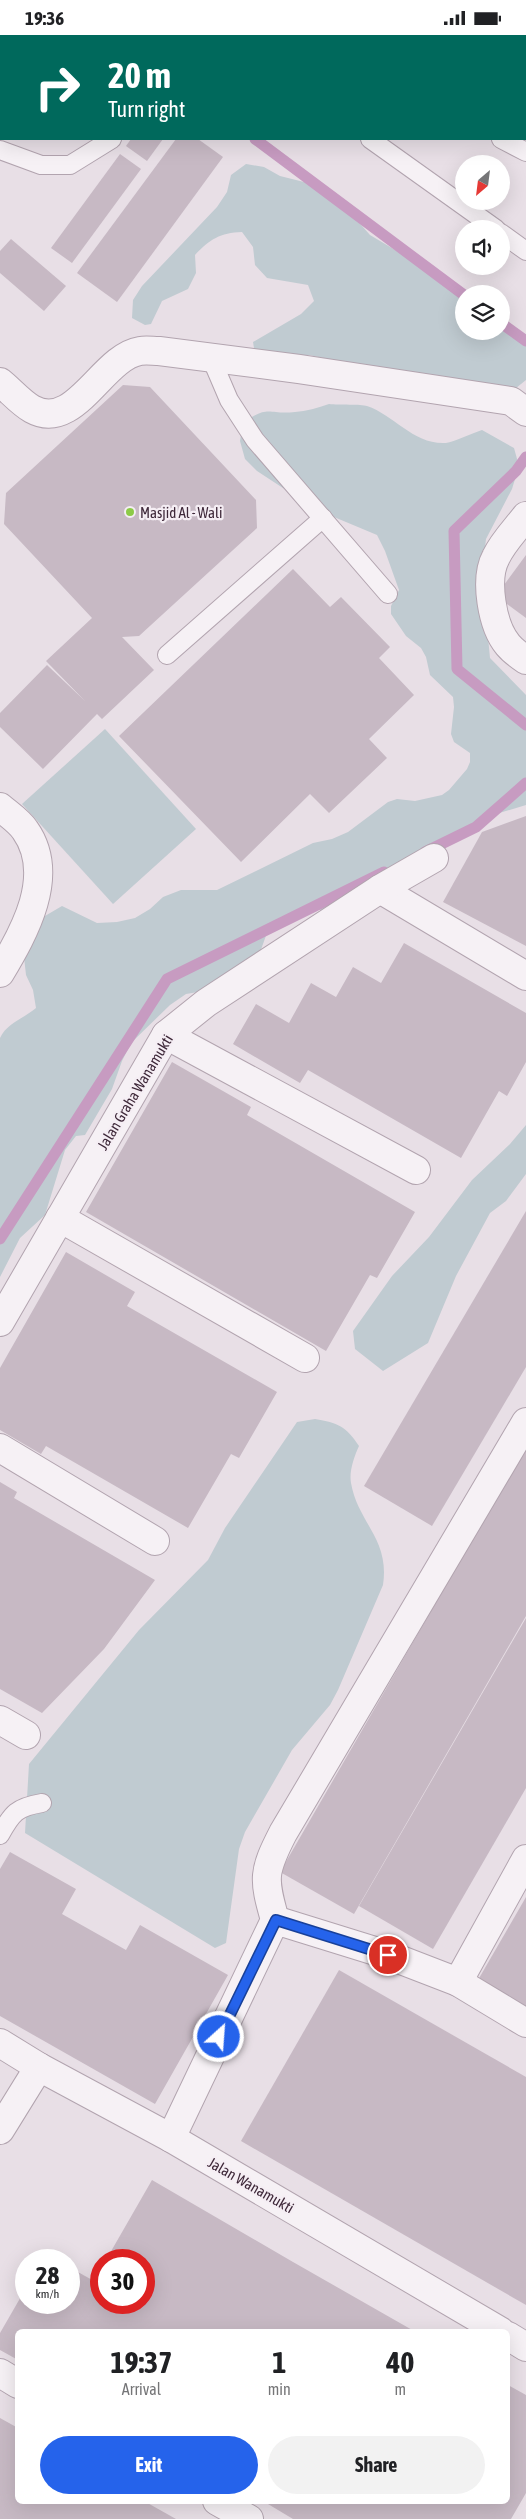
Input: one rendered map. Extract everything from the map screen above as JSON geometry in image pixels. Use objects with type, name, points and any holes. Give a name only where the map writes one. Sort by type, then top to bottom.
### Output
[{"type":"street","points":[[0,382],[32,409],[48,415],[63,412],[122,359],[139,351],[211,358],[519,407]]},
{"type":"street","points":[[526,516],[495,557],[491,579],[492,604],[498,627],[508,646],[526,660]]},
{"type":"street","points":[[0,807],[25,829],[37,853],[37,881],[31,917],[0,973]]},
{"type":"street","name":"Jalan Graha Wanamukti","points":[[0,1322],[166,1035],[206,1003],[380,889],[434,858]]},
{"type":"street","points":[[380,889],[526,976]]},
{"type":"street","points":[[166,1035],[416,1170]]},
{"type":"street","points":[[60,1218],[305,1358]]},
{"type":"street","points":[[171,2138],[276,1920],[266,1886],[267,1863],[526,1422]]},
{"type":"street","points":[[0,1448],[155,1541]]},
{"type":"street","points":[[0,1719],[26,1735]]},
{"type":"street","points":[[458,1982],[526,1859]]},
{"type":"street","points":[[276,1920],[388,1955],[458,1982],[526,2023]]},
{"type":"street","name":"Jalan Wanamukti","points":[[0,2043],[39,2067],[171,2138],[497,2329]]},
{"type":"street","points":[[0,2130],[39,2067]]},
{"type":"street","points":[[510,2337],[526,2347]]},
{"type":"street","points":[[0,2373],[15,2382]]},
{"type":"street","points":[[222,2504],[249,2519]]},
{"type":"lane","points":[[0,150],[41,165],[70,165],[110,140]]},
{"type":"lane","points":[[371,140],[483,220]]},
{"type":"lane","points":[[503,140],[526,152]]},
{"type":"lane","points":[[510,239],[526,251]]},
{"type":"lane","points":[[211,358],[229,400],[255,440],[388,594]]},
{"type":"lane","points":[[167,655],[323,518]]},
{"type":"lane","points":[[0,1835],[15,1812],[25,1806],[42,1803]]},
{"type":"shaded area","points":[[246,164],[264,167],[280,176],[316,185],[334,194],[370,235],[455,286],[455,340],[510,340],[510,328],[526,345],[526,380],[506,396],[309,355],[292,360],[256,360],[253,342],[301,314],[314,301],[308,285],[267,278],[255,265],[253,247],[242,232],[221,235],[200,249],[195,255],[196,273],[188,289],[162,301],[151,324],[145,325],[132,318],[133,300],[142,286],[217,207],[227,192],[231,175]]},
{"type":"shaded area","points":[[329,404],[367,406],[377,410],[414,435],[435,442],[446,443],[482,430],[514,448],[519,466],[512,489],[486,539],[482,574],[490,658],[526,695],[526,805],[496,814],[444,848],[325,912],[318,909],[308,910],[281,917],[268,930],[258,958],[204,991],[186,994],[170,1005],[131,1043],[112,1089],[85,1135],[76,1136],[65,1150],[45,1215],[20,1238],[0,1277],[0,1038],[11,1025],[36,1008],[33,990],[26,975],[24,957],[33,923],[62,906],[97,923],[117,922],[135,918],[150,909],[163,897],[181,890],[217,890],[313,843],[332,839],[348,832],[388,802],[397,799],[415,801],[442,795],[449,790],[467,769],[470,762],[470,753],[454,742],[451,734],[454,707],[453,697],[430,675],[426,657],[421,648],[406,636],[391,614],[391,606],[399,590],[377,535],[334,517],[321,506],[286,490],[257,471],[245,459],[240,441],[243,423],[252,417],[269,411],[299,412]]},
{"type":"shaded area","points":[[105,729],[196,829],[113,904],[22,804]]},
{"type":"shaded area","points":[[526,1125],[526,1174],[506,1201],[490,1213],[456,1276],[428,1343],[383,1371],[355,1349],[353,1331],[392,1276],[429,1237],[472,1180],[510,1144]]},
{"type":"shaded area","points":[[315,1419],[330,1422],[341,1427],[350,1434],[359,1446],[351,1469],[351,1483],[360,1509],[378,1543],[382,1555],[384,1569],[383,1585],[330,1705],[292,1750],[245,1832],[239,1849],[226,1943],[215,1948],[25,1833],[29,1764],[139,1630],[208,1560],[225,1528],[297,1422]]},
{"type":"building","points":[[130,140],[162,140],[147,161],[126,146]]},
{"type":"building","points":[[175,140],[199,140],[223,157],[117,302],[77,273]]},
{"type":"building","points":[[120,154],[141,169],[72,263],[51,248]]},
{"type":"building","points":[[11,239],[66,286],[44,311],[0,273],[0,251]]},
{"type":"building","name":"Masjid Al - Wali","points":[[123,385],[150,387],[256,500],[257,528],[139,636],[122,637],[154,670],[102,719],[97,714],[43,769],[0,727],[0,713],[47,665],[85,701],[46,661],[92,618],[4,524],[6,493]]},
{"type":"building","points":[[526,555],[526,618],[496,596]]},
{"type":"building","points":[[293,569],[330,607],[341,597],[390,647],[379,658],[414,695],[369,739],[387,758],[329,813],[310,794],[241,862],[119,736]]},
{"type":"building","points":[[526,816],[526,946],[443,902],[482,832]]},
{"type":"building","points":[[404,943],[526,1013],[526,1062],[507,1096],[499,1091],[461,1158],[308,1070],[300,1083],[233,1044],[256,1004],[289,1023],[311,983],[336,997],[353,967],[381,983]]},
{"type":"building","points":[[172,1062],[251,1107],[247,1115],[415,1212],[377,1278],[370,1275],[326,1351],[86,1212]]},
{"type":"building","points":[[526,1211],[526,1367],[432,1526],[364,1486]]},
{"type":"building","points":[[66,1252],[135,1292],[127,1306],[277,1392],[239,1458],[231,1454],[188,1528],[46,1446],[41,1454],[0,1430],[0,1368]]},
{"type":"building","points":[[526,1447],[526,1616],[354,1914],[280,1872]]},
{"type":"building","points":[[0,1482],[17,1492],[14,1498],[155,1580],[104,1649],[42,1713],[0,1689]]},
{"type":"building","points":[[526,1618],[526,1788],[433,1949],[359,1906]]},
{"type":"building","points":[[10,1852],[76,1889],[62,1914],[126,1950],[140,1925],[228,1975],[155,2104],[0,2016],[0,1869]]},
{"type":"building","points":[[526,1897],[526,2008],[478,1980]]},
{"type":"building","points":[[339,1970],[526,2077],[526,2305],[241,2141]]},
{"type":"building","points":[[152,2180],[410,2329],[15,2329],[15,2358],[0,2350],[0,2333],[15,2307],[15,2314],[80,2314],[80,2273],[90,2279],[90,2314],[155,2314],[155,2249],[112,2249]]},
{"type":"building","points":[[510,2386],[526,2395],[526,2493],[511,2519],[293,2519],[268,2504],[510,2504]]},
{"type":"building","points":[[0,2418],[15,2426],[15,2504],[149,2504],[176,2519],[0,2519]]},
{"type":"waterway","points":[[256,140],[455,288]]},
{"type":"waterway","points":[[510,329],[526,341]]},
{"type":"waterway","points":[[526,457],[516,471],[454,531],[457,669],[526,725]]},
{"type":"waterway","points":[[425,852],[476,827],[526,783]]},
{"type":"waterway","points":[[0,1239],[167,979],[384,872]]},
{"type":"place","name":"Masjid Al - Wali","points":[[130,512]]},
{"type":"route","points":[[219,2037],[276,1920],[388,1955]]}]
